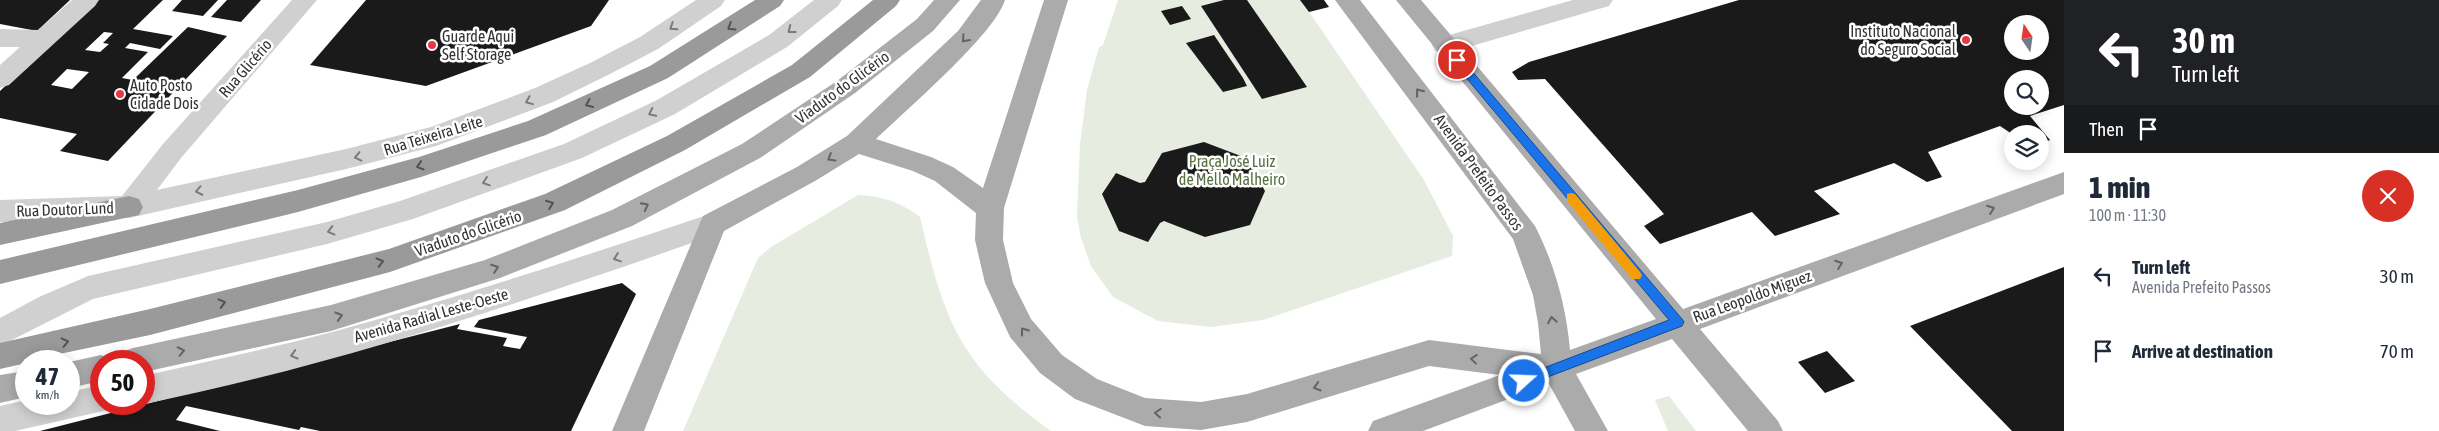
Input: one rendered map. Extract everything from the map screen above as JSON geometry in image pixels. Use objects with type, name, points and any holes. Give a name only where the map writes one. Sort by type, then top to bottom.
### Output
[{"type":"highway","points":[[0,272],[298,201],[421,167],[537,128],[659,72],[772,0]]},
{"type":"highway","name":"Viaduto do Glicério","points":[[0,356],[150,322],[390,260],[555,202],[676,143],[801,71],[888,0]]},
{"type":"highway","points":[[0,234],[129,207]]},
{"type":"main road","name":"Viaduto do Glicério","points":[[155,356],[331,318],[490,270],[622,218],[751,151],[815,109],[924,25],[948,0]]},
{"type":"main road","points":[[628,431],[712,224],[806,174],[856,143],[967,37],[991,7],[994,0]]},
{"type":"main road","points":[[1056,0],[990,208],[989,240],[1000,283],[1020,328],[1051,364],[1086,389],[1145,412],[1204,424],[1247,408],[1429,354],[1557,369],[1592,431]]},
{"type":"main road","points":[[1408,0],[1767,431]]},
{"type":"main road","name":"Avenida Prefeito Passos","points":[[1353,8],[1428,104],[1525,234],[1538,265],[1547,295],[1553,323],[1557,369]]},
{"type":"main road","points":[[856,143],[922,164],[944,174],[990,208]]},
{"type":"main road","name":"Rua Leopoldo Miguez","points":[[1384,431],[1557,369],[1678,322],[2064,183]]},
{"type":"main road","points":[[0,389],[15,386]]},
{"type":"street","points":[[0,79],[87,0]]},
{"type":"street","name":"Rua Glicério","points":[[129,207],[172,152],[305,0]]},
{"type":"street","points":[[0,333],[57,302],[88,288],[327,233],[403,211],[573,151],[666,107],[778,41],[830,0]]},
{"type":"street","points":[[1444,45],[1601,0]]},
{"type":"street","name":"Rua Teixeira Leite","points":[[129,207],[355,157],[460,128],[544,95],[599,69],[649,43],[709,1]]},
{"type":"street","points":[[0,38],[43,39]]},
{"type":"street","name":"Rua Doutor Lund","points":[[0,211],[129,207]]},
{"type":"street","name":"Avenida Radial Leste-Oeste","points":[[155,387],[279,359],[456,310],[617,258],[712,224]]},
{"type":"street","points":[[0,420],[90,401]]},
{"type":"green space","name":"Praça José Luiz de Mello Malheiro","points":[[1118,0],[1301,0],[1424,180],[1453,236],[1452,256],[1263,320],[1211,327],[1158,321],[1113,297],[1091,266],[1081,238],[1077,217],[1080,144],[1087,90],[1099,47],[1103,45]]},
{"type":"green space","points":[[858,195],[890,201],[906,207],[920,217],[938,286],[960,339],[976,362],[996,385],[1051,431],[683,431],[758,258],[771,247]]},
{"type":"green space","points":[[1669,396],[1696,431],[1668,431],[1655,400]]},
{"type":"building","points":[[0,0],[70,0],[37,31],[0,24]]},
{"type":"building","name":"Auto Posto Cidade Dois","points":[[96,0],[163,0],[133,29],[173,36],[160,49],[130,43],[125,48],[148,52],[122,78],[133,80],[188,27],[227,36],[108,161],[60,151],[77,134],[0,118],[0,91]],"holes":[[[104,32],[113,33],[103,43],[109,44],[100,52],[85,50]],[[67,69],[89,72],[72,89],[51,85]]]},
{"type":"building","points":[[182,0],[218,0],[203,16],[172,11]]},
{"type":"building","points":[[227,0],[261,0],[241,22],[211,17]]},
{"type":"building","name":"Guarde Aqui Self Storage","points":[[366,0],[609,0],[591,26],[426,86],[310,65]]},
{"type":"building","points":[[1224,0],[1247,0],[1307,87],[1262,99],[1201,6]]},
{"type":"building","points":[[1300,0],[1324,0],[1329,7],[1309,12]]},
{"type":"building","points":[[1739,0],[2064,0],[2064,105],[2049,110],[2049,70],[2004,70],[2004,115],[2033,115],[2030,116],[2038,125],[2004,125],[2004,129],[2000,126],[1928,152],[1942,177],[1927,182],[1894,163],[1814,191],[1840,214],[1775,236],[1752,212],[1660,244],[1644,226],[1664,214],[1545,79],[1518,80],[1512,72],[1529,62]]},
{"type":"building","points":[[1182,6],[1191,19],[1170,25],[1161,11]]},
{"type":"building","points":[[1214,35],[1247,86],[1223,92],[1186,43]]},
{"type":"building","points":[[1204,142],[1246,158],[1265,191],[1250,225],[1205,237],[1164,221],[1160,223],[1148,242],[1119,231],[1102,194],[1116,173],[1140,183],[1145,182],[1162,153]]},
{"type":"building","points":[[2064,267],[2064,431],[2012,431],[1910,326]]},
{"type":"building","points":[[622,283],[636,294],[571,431],[320,431],[301,427],[299,430],[186,406],[176,420],[220,431],[40,431],[103,415],[155,415],[155,402],[460,324],[457,329],[507,338],[503,346],[520,349],[527,337],[474,327],[479,320]]},
{"type":"building","points":[[1827,351],[1855,381],[1825,393],[1798,362]]},
{"type":"slow traffic","points":[[1571,197],[1636,275]]},
{"type":"place","name":"Instituto Nacional do Seguro Social","points":[[1966,40]]},
{"type":"place","name":"Guarde Aqui Self Storage","points":[[432,45]]},
{"type":"place","name":"Auto Posto Cidade Dois","points":[[120,94]]},
{"type":"route","points":[[1457,60],[1632,271],[1678,322],[1524,381]]}]
